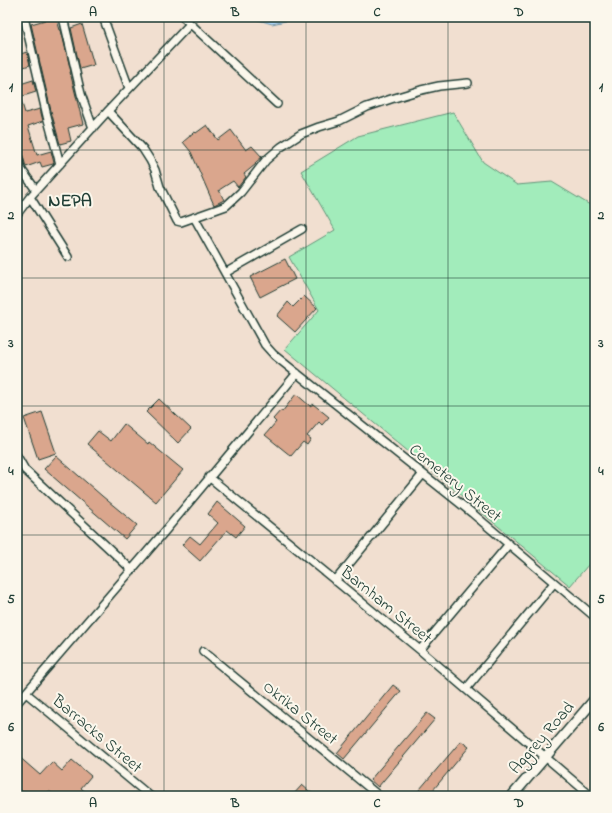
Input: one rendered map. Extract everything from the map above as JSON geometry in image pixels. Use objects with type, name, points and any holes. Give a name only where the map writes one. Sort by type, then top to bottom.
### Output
[{"type":"street","points":[[24,17],[47,116],[60,164]]},
{"type":"street","points":[[63,17],[81,94],[93,128]]},
{"type":"street","points":[[103,17],[129,88]]},
{"type":"street","points":[[183,17],[277,104]]},
{"type":"street","points":[[17,214],[36,190],[190,24]]},
{"type":"street","points":[[108,111],[126,132],[140,145],[150,160],[156,170],[160,187],[178,221],[181,222],[226,206],[242,192],[266,160],[280,147],[301,134],[339,121],[367,107],[391,99],[439,86],[468,83]]},
{"type":"street","points":[[17,153],[21,169],[36,190]]},
{"type":"street","points":[[30,197],[68,257]]},
{"type":"street","name":"Cemetery Street","points":[[194,217],[265,345],[274,355],[472,513],[595,616]]},
{"type":"street","points":[[225,273],[302,229]]},
{"type":"street","points":[[17,703],[132,570],[297,373]]},
{"type":"street","points":[[17,456],[25,470],[132,570]]},
{"type":"street","points":[[335,581],[423,474]]},
{"type":"street","name":"Barnham Street","points":[[209,477],[420,650],[591,796]]},
{"type":"street","points":[[420,650],[509,544]]},
{"type":"street","points":[[466,689],[554,582]]},
{"type":"street","name":"Okrika Street","points":[[203,651],[379,796]]},
{"type":"street","name":"Barracks Street","points":[[26,692],[150,796]]},
{"type":"street","name":"Aggrey Road","points":[[512,796],[595,699]]},
{"type":"green space","points":[[453,112],[483,162],[517,185],[552,182],[595,208],[595,557],[570,586],[285,349],[319,310],[289,257],[335,230],[301,171],[358,136]]},
{"type":"water","points":[[248,17],[304,17],[272,24]]},
{"type":"building","points":[[44,17],[56,17],[61,30],[83,124],[68,128],[71,141],[60,144],[31,24],[45,20]]},
{"type":"building","points":[[82,24],[94,65],[80,69],[71,28]]},
{"type":"building","points":[[27,52],[30,65],[17,69],[17,55]]},
{"type":"building","points":[[33,80],[36,92],[20,97],[25,113],[40,109],[43,121],[28,126],[37,155],[51,151],[54,163],[42,167],[40,162],[26,167],[17,135],[17,85]]},
{"type":"building","points":[[207,125],[218,140],[231,130],[246,150],[252,146],[262,157],[244,174],[246,177],[238,187],[233,181],[219,190],[224,200],[214,205],[191,152],[183,142],[190,135],[195,132],[196,133]]},
{"type":"building","points":[[285,259],[295,279],[260,297],[250,277]]},
{"type":"building","points":[[304,296],[317,308],[295,332],[277,316],[288,302],[293,307]]},
{"type":"building","points":[[296,394],[310,406],[313,404],[329,417],[322,425],[319,422],[307,436],[311,439],[307,445],[303,442],[291,456],[265,435],[276,422],[273,419],[281,410],[282,412]]},
{"type":"building","points":[[159,399],[191,429],[178,443],[146,412]]},
{"type":"building","points":[[42,412],[56,453],[38,459],[24,418]]},
{"type":"building","points":[[124,424],[183,470],[156,502],[87,444],[98,431],[111,441]]},
{"type":"building","points":[[56,456],[137,525],[125,539],[44,469]]},
{"type":"building","points":[[217,502],[245,526],[236,537],[227,530],[200,561],[182,545],[190,536],[200,544],[218,523],[208,514]]},
{"type":"building","points":[[393,685],[401,691],[344,759],[337,753]]},
{"type":"building","points":[[427,713],[435,719],[378,787],[370,780]]},
{"type":"building","points":[[461,741],[469,747],[428,796],[414,796]]},
{"type":"building","points":[[17,755],[40,775],[52,762],[62,771],[72,760],[91,776],[81,788],[90,796],[55,796],[49,791],[44,796],[27,796],[17,787]]},
{"type":"building","points":[[302,785],[315,796],[292,796]]},
{"type":"district","name":"NEPA","points":[[70,200]]}]
